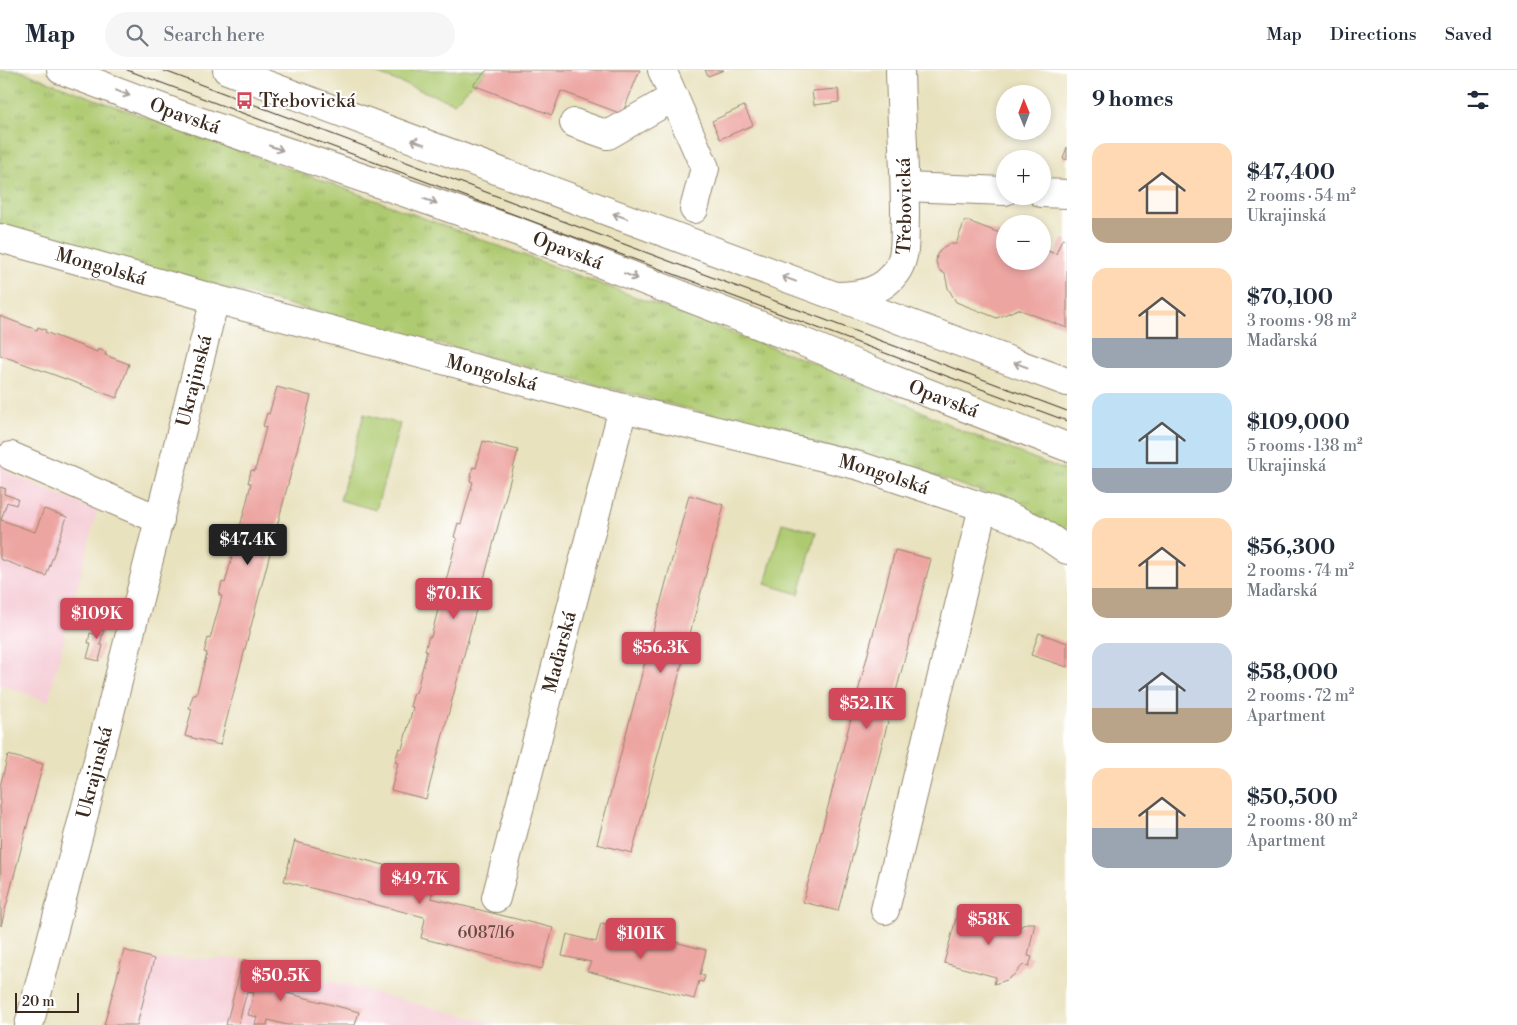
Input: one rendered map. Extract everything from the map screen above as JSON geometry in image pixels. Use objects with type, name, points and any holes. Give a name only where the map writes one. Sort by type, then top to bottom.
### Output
[{"type":"street","name":"Opavská","points":[[61,70],[181,115],[519,232],[1067,447]]},
{"type":"street","points":[[227,70],[1067,382]]},
{"type":"street","points":[[662,70],[705,168],[694,209]]},
{"type":"street","name":"Třebovická","points":[[835,296],[853,296],[872,292],[886,282],[899,267],[904,246],[905,187],[900,70]]},
{"type":"street","points":[[574,123],[608,135],[674,98]]},
{"type":"street","points":[[905,187],[996,191]]},
{"type":"street","points":[[1051,193],[1067,194]]},
{"type":"street","name":"Mongolská","points":[[0,238],[215,299],[623,408],[860,466],[984,507],[1038,530],[1067,550]]},
{"type":"street","name":"Ukrajinská","points":[[28,1025],[160,520],[215,299]]},
{"type":"street","name":"Maďarská","points":[[496,898],[623,408]]},
{"type":"street","points":[[11,456],[160,520]]},
{"type":"street","points":[[885,910],[984,507]]},
{"type":"shaded area","points":[[0,440],[14,445],[6,472],[97,511],[48,702],[0,684]]},
{"type":"shaded area","points":[[124,950],[154,959],[243,959],[500,1025],[104,1025]]},
{"type":"green space","points":[[0,70],[18,70],[332,184],[808,361],[894,398],[965,432],[1067,471],[1067,535],[1006,500],[940,478],[750,425],[0,229]]},
{"type":"green space","points":[[368,70],[487,70],[454,103]]},
{"type":"green space","points":[[364,414],[400,424],[376,510],[340,500]]},
{"type":"green space","points":[[782,523],[816,532],[799,594],[765,584]]},
{"type":"building","points":[[487,70],[640,70],[622,114],[561,91],[552,115],[473,85]]},
{"type":"building","points":[[705,70],[724,70],[708,76]]},
{"type":"building","points":[[838,89],[839,102],[814,105],[812,91]]},
{"type":"building","points":[[744,106],[753,125],[720,139],[712,121]]},
{"type":"building","points":[[1067,147],[1067,160],[1063,158]]},
{"type":"building","points":[[965,220],[996,232],[996,270],[1051,270],[1051,252],[1056,254],[1061,241],[1063,239],[1067,240],[1067,328],[1018,309],[997,318],[956,302],[948,288],[945,274],[939,270],[936,262],[937,254],[942,248],[949,244],[956,244]]},
{"type":"building","points":[[0,316],[37,330],[38,327],[46,330],[45,332],[97,352],[98,349],[106,352],[105,355],[129,364],[117,398],[0,355]]},
{"type":"building","points":[[277,387],[311,396],[220,745],[185,736],[192,709],[189,708],[193,695],[196,695],[207,653],[204,652],[208,638],[210,639],[222,596],[219,595],[222,582],[225,583],[231,561],[237,525],[240,526],[246,505],[251,483],[248,483],[251,470],[255,471],[266,427],[263,426],[267,413],[269,414]]},
{"type":"building","points":[[483,441],[518,450],[426,799],[391,790],[398,763],[395,762],[399,748],[402,749],[413,707],[410,706],[414,693],[416,693],[427,651],[425,650],[429,636],[431,637],[442,594],[440,594],[443,580],[446,581],[457,538],[454,537],[458,523],[461,524],[473,482],[470,481],[473,467],[476,468]]},
{"type":"building","points":[[0,487],[6,489],[4,494],[18,499],[16,505],[7,502],[1,520],[35,532],[44,509],[67,517],[46,576],[0,559]]},
{"type":"building","points":[[689,495],[724,505],[632,853],[597,844]]},
{"type":"building","points":[[895,550],[931,559],[838,911],[803,902]]},
{"type":"building","points":[[99,615],[107,617],[100,645],[103,645],[99,661],[87,658],[91,643],[88,643],[90,633],[94,634]]},
{"type":"building","points":[[1039,633],[1067,643],[1067,667],[1031,655]]},
{"type":"building","points":[[8,755],[43,764],[1,926],[0,786]]},
{"type":"building","points":[[295,840],[296,842],[436,877],[431,898],[553,928],[542,969],[421,938],[424,917],[284,881]]},
{"type":"building","points":[[958,911],[1020,927],[1027,923],[1035,923],[1028,956],[1032,957],[1029,966],[1023,965],[1007,980],[994,984],[996,977],[944,963]]},
{"type":"building","points":[[601,923],[706,950],[700,975],[705,976],[703,982],[699,981],[694,999],[587,971],[591,962],[562,956],[567,934],[596,942]]},
{"type":"building","points":[[124,950],[154,959],[137,1025],[104,1025]]},
{"type":"building","points":[[243,959],[281,970],[276,990],[359,1012],[355,1025],[287,1025],[268,1020],[267,1025],[255,1025],[257,1017],[248,1015],[254,993],[247,992],[238,1025],[226,1025]]},
{"type":"tram line","points":[[127,70],[1067,421]]},
{"type":"tram line","points":[[162,70],[1067,411]]},
{"type":"place","name":"Třebovická","points":[[245,101]]}]
